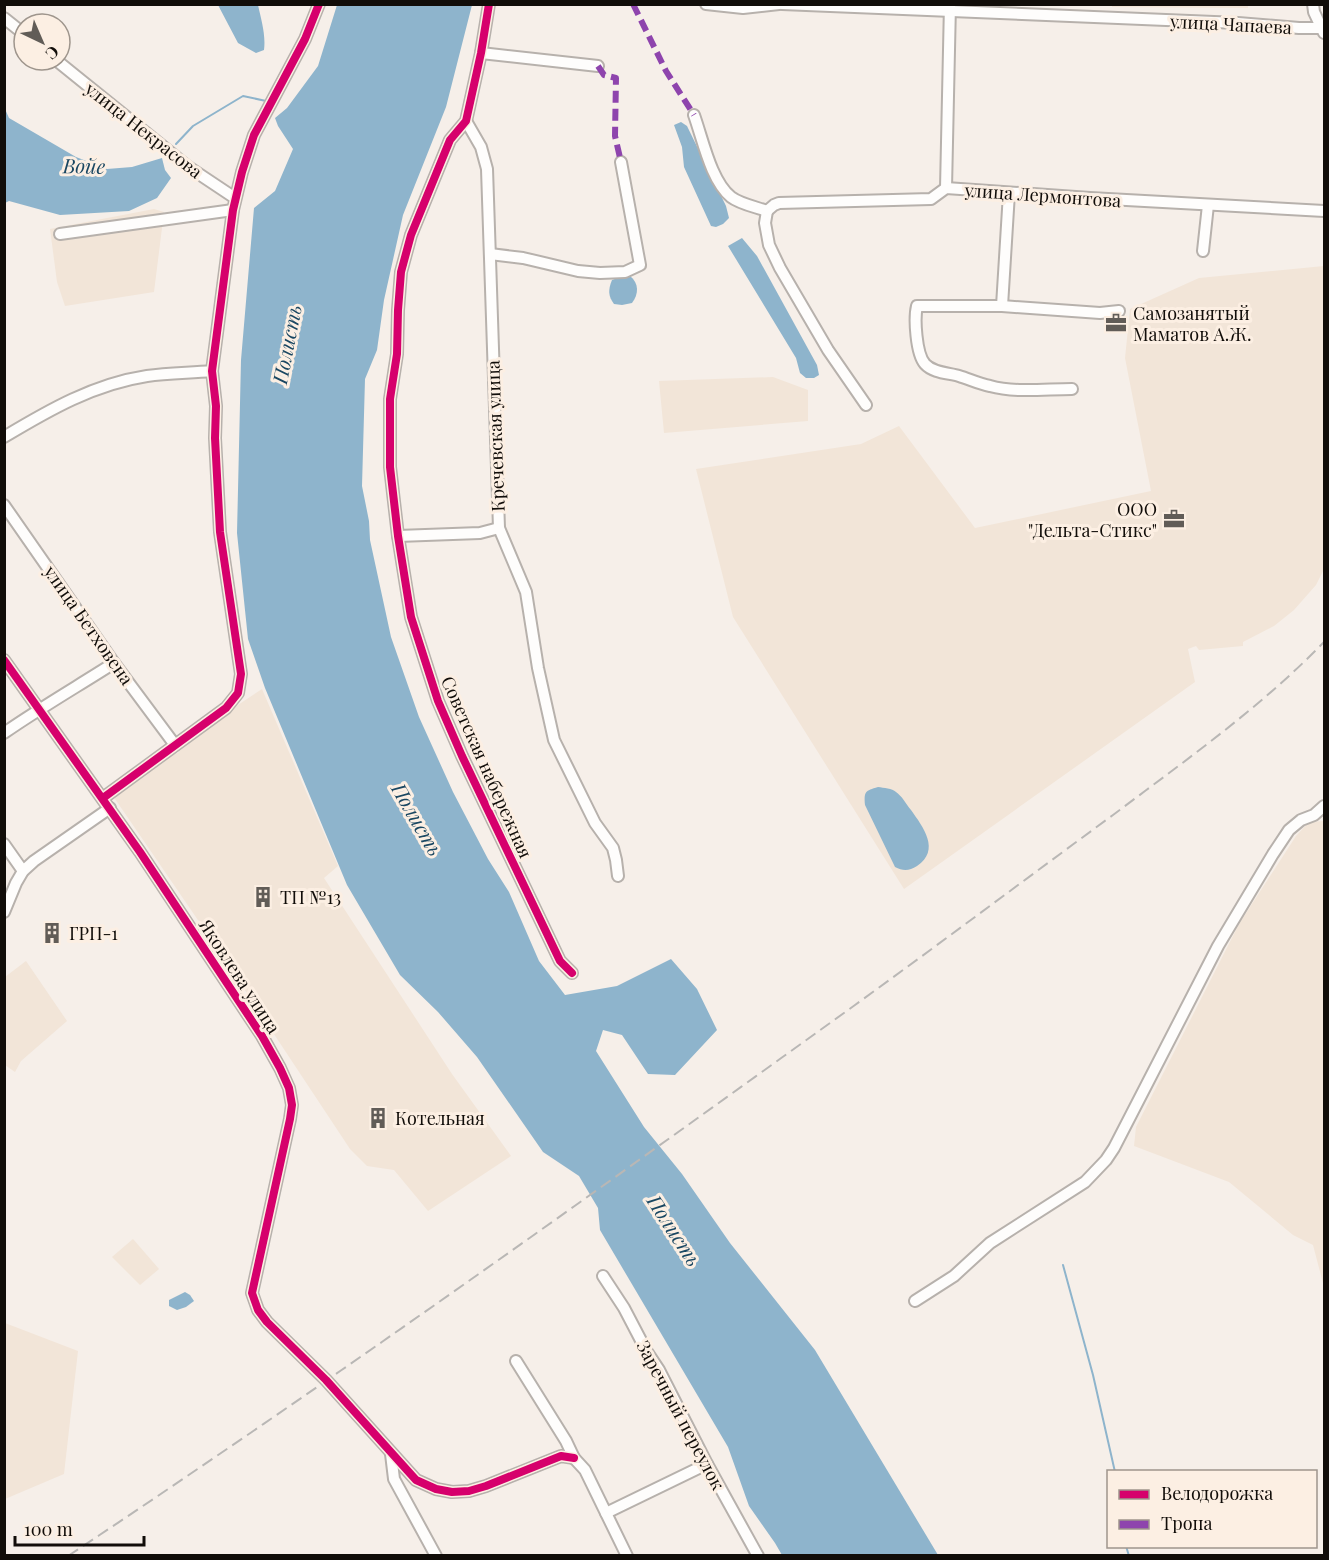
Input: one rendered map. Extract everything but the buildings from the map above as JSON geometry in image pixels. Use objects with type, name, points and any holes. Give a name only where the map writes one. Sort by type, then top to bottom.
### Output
[{"type":"street","points":[[103,798],[226,708],[238,693],[241,674],[220,532],[215,438],[216,406],[212,371],[233,210],[242,172],[254,135],[305,39],[319,4]]},
{"type":"street","name":"Советская набережная","points":[[489,4],[466,121],[450,140],[411,235],[401,272],[397,354],[390,399],[390,467],[411,617],[438,701],[560,961],[572,973]]},
{"type":"street","name":"улица Чапаева","points":[[706,4],[743,8],[781,4],[950,8],[1238,23],[1322,30]]},
{"type":"street","points":[[1313,4],[1322,30]]},
{"type":"street","points":[[946,188],[950,8]]},
{"type":"street","points":[[481,53],[598,66]]},
{"type":"street","name":"улица Некрасова","points":[[71,72],[188,166],[235,198]]},
{"type":"street","points":[[694,115],[711,164],[723,189],[733,198],[767,211],[765,224],[769,245],[780,268],[828,350],[866,405]]},
{"type":"street","name":"Кречевская улица","points":[[466,121],[481,147],[487,169],[499,528],[526,592],[538,668],[554,740],[595,824],[613,848],[618,876]]},
{"type":"street","points":[[490,254],[600,273],[625,272],[640,265],[621,162]]},
{"type":"street","name":"улица Лермонтова","points":[[767,211],[779,203],[931,199],[946,188],[1324,211]]},
{"type":"street","points":[[1002,306],[1009,193]]},
{"type":"street","points":[[1203,251],[1208,205]]},
{"type":"street","points":[[60,234],[233,210]]},
{"type":"street","points":[[1072,389],[1011,390],[991,387],[958,375],[941,372],[926,365],[920,356],[915,316],[917,306],[1002,306],[1100,313],[1119,310]]},
{"type":"street","points":[[4,437],[78,396],[110,384],[148,376],[212,371]]},
{"type":"street","name":"улица Бетховена","points":[[4,505],[114,663],[175,744]]},
{"type":"street","points":[[398,536],[480,533],[499,528]]},
{"type":"street","name":"Яковлева улица","points":[[4,660],[110,808],[262,1036],[289,1088],[292,1105],[290,1119],[252,1293],[258,1310],[288,1344],[367,1424],[416,1480],[436,1489],[452,1492],[469,1491],[561,1456],[574,1458]]},
{"type":"street","points":[[4,733],[114,663]]},
{"type":"street","points":[[915,1301],[954,1276],[990,1243],[1085,1182],[1106,1160],[1218,946],[1273,854],[1289,830],[1324,806]]},
{"type":"street","points":[[4,912],[23,871],[110,808]]},
{"type":"street","points":[[4,844],[23,871]]},
{"type":"street","name":"Заречный переулок","points":[[603,1276],[659,1370],[758,1556]]},
{"type":"street","points":[[516,1361],[566,1441],[574,1458],[585,1470],[627,1556]]},
{"type":"street","points":[[391,1454],[394,1479],[436,1556]]},
{"type":"street","points":[[606,1513],[707,1464]]},
{"type":"shaded area","points":[[1112,4],[1248,4],[1248,8],[1112,7]]},
{"type":"shaded area","points":[[154,209],[164,212],[154,292],[65,306],[57,282],[50,229]]},
{"type":"shaded area","points":[[1324,266],[1324,569],[1316,585],[1294,610],[1274,626],[1243,642],[1243,646],[1199,650],[1196,646],[1188,649],[1195,682],[904,889],[733,617],[696,469],[861,444],[899,426],[975,528],[1151,491],[1125,358],[1130,309],[1199,278]]},
{"type":"shaded area","points":[[773,377],[808,390],[808,421],[664,433],[659,381]]},
{"type":"shaded area","points":[[262,689],[338,866],[324,878],[452,1074],[511,1156],[428,1211],[394,1170],[367,1166],[350,1149],[113,796],[167,755],[178,753],[185,740]]},
{"type":"shaded area","points":[[1324,821],[1324,1287],[1313,1245],[1293,1235],[1229,1182],[1134,1146],[1136,1127],[1239,924],[1296,836],[1309,822]]},
{"type":"shaded area","points":[[26,961],[67,1021],[21,1061],[15,1072],[5,1065],[5,977]]},
{"type":"shaded area","points":[[133,1239],[159,1269],[140,1285],[112,1257]]},
{"type":"shaded area","points":[[5,1323],[78,1351],[64,1474],[5,1499]]},
{"type":"water","points":[[218,5],[258,5],[264,33],[264,50],[256,53],[238,43]]},
{"type":"water","name":"Полисть","points":[[337,5],[472,5],[446,107],[403,215],[384,300],[377,350],[365,379],[362,486],[370,540],[391,637],[419,717],[453,792],[488,859],[509,892],[539,961],[565,995],[617,986],[671,959],[697,989],[717,1030],[675,1075],[648,1074],[622,1035],[603,1030],[596,1051],[644,1127],[682,1174],[730,1243],[815,1350],[938,1555],[782,1555],[749,1506],[728,1447],[600,1230],[598,1208],[579,1176],[543,1152],[477,1057],[438,1012],[400,975],[347,885],[265,688],[248,639],[237,533],[241,360],[254,208],[275,191],[293,149],[275,118],[287,108],[318,66]]},
{"type":"water","points":[[5,109],[9,118],[76,157],[107,169],[132,167],[162,158],[165,170],[171,178],[157,198],[129,211],[60,215],[9,201],[5,203]]},
{"type":"water","points":[[681,122],[687,126],[726,206],[729,218],[716,227],[711,226],[684,167],[682,147],[674,125]]},
{"type":"water","points":[[742,238],[757,256],[817,365],[819,375],[814,378],[806,378],[800,373],[796,358],[728,246]]},
{"type":"water","points":[[630,276],[635,282],[636,296],[632,303],[614,304],[609,290],[612,280]]},
{"type":"water","points":[[878,787],[890,789],[902,798],[928,838],[928,853],[924,860],[911,869],[903,870],[895,867],[865,805],[866,792]]},
{"type":"water","points":[[185,1292],[194,1301],[177,1310],[169,1306],[169,1300]]},
{"type":"waterway","name":"Войе","points":[[176,144],[193,126],[243,96],[266,101]]},
{"type":"waterway","points":[[1063,1265],[1093,1375],[1115,1470]]},
{"type":"waterway","points":[[1127,1548],[1129,1556]]},
{"type":"railway","points":[[68,1556],[267,1422],[464,1284],[888,981],[1222,732],[1275,689],[1324,642]]},
{"type":"marked path","points":[[633,4],[666,71],[694,115]]},
{"type":"marked path","points":[[598,66],[604,75],[616,78],[615,136],[621,162]]},
{"type":"cycle path","points":[[103,798],[226,708],[238,693],[241,674],[220,532],[215,438],[216,406],[212,371],[233,210],[242,172],[254,135],[305,39],[319,4]]},
{"type":"cycle path","points":[[489,4],[466,121],[450,140],[411,235],[401,272],[397,354],[390,399],[390,467],[411,617],[438,701],[560,961],[572,973]]},
{"type":"cycle path","points":[[4,660],[140,852],[262,1036],[289,1088],[292,1105],[290,1119],[252,1293],[258,1310],[267,1322],[326,1380],[416,1480],[436,1489],[452,1492],[469,1491],[561,1456],[574,1458]]},
{"type":"place","name":"Самозанятый Маматов А.Ж.","points":[[1116,323]]},
{"type":"place","name":"ООО \"Дельта-Стикс\"","points":[[1174,519]]},
{"type":"place","name":"ТП №13","points":[[263,897]]},
{"type":"place","name":"ГРП-1","points":[[52,933]]},
{"type":"place","name":"Котельная","points":[[378,1118]]}]
